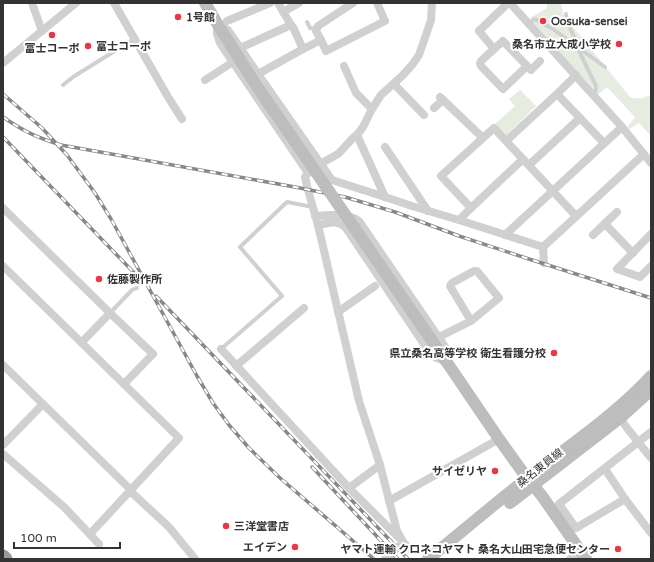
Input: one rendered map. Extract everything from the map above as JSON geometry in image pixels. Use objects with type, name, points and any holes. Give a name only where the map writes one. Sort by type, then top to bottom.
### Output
[{"type":"street","points":[[32,3],[42,31]]},
{"type":"street","points":[[3,63],[76,3]]},
{"type":"street","points":[[114,3],[182,119]]},
{"type":"street","points":[[205,3],[228,30],[332,180],[543,247]]},
{"type":"street","points":[[270,3],[222,23],[217,34],[220,43],[308,173]]},
{"type":"street","points":[[278,3],[293,27],[303,49]]},
{"type":"street","points":[[283,12],[299,3]]},
{"type":"street","points":[[353,3],[318,26],[316,31],[326,51],[385,21],[377,3]]},
{"type":"street","points":[[403,542],[397,531],[380,465],[359,401],[318,225],[305,177],[320,164],[338,154],[357,135],[381,95],[412,65],[419,55],[431,20],[432,3]]},
{"type":"street","points":[[494,49],[477,29],[510,3],[595,96],[651,163]]},
{"type":"street","points":[[222,23],[260,92],[499,439],[542,496],[584,556],[570,559]]},
{"type":"street","points":[[240,48],[291,25]]},
{"type":"street","points":[[258,74],[321,40]]},
{"type":"street","points":[[527,66],[503,89],[481,66],[480,63],[503,41],[531,70],[540,61]]},
{"type":"street","points":[[205,80],[233,62]]},
{"type":"street","points":[[344,66],[356,93],[372,109]]},
{"type":"street","points":[[506,141],[576,75]]},
{"type":"street","points":[[394,84],[424,115]]},
{"type":"street","points":[[557,94],[604,143]]},
{"type":"street","points":[[434,108],[442,98],[483,138]]},
{"type":"street","points":[[529,165],[580,118]]},
{"type":"street","points":[[505,235],[622,127]]},
{"type":"street","points":[[471,208],[441,176],[494,128],[576,216]]},
{"type":"street","points":[[357,135],[385,196]]},
{"type":"street","points":[[385,147],[428,211]]},
{"type":"street","points":[[543,247],[644,154]]},
{"type":"street","points":[[459,220],[523,159]]},
{"type":"street","points":[[3,208],[110,314],[153,354],[124,384]]},
{"type":"street","points":[[314,211],[356,218],[359,221],[448,351],[446,361]]},
{"type":"street","points":[[593,235],[617,212]]},
{"type":"street","points":[[318,225],[332,222],[341,224],[346,228],[428,350],[436,358],[446,361]]},
{"type":"street","points":[[604,224],[633,253]]},
{"type":"street","points":[[651,234],[617,268],[640,277],[651,266]]},
{"type":"street","points":[[543,247],[544,263]]},
{"type":"street","points":[[3,266],[179,438],[90,534]]},
{"type":"street","points":[[439,338],[470,321],[499,298],[477,271],[474,271],[452,283],[450,286],[470,321]]},
{"type":"street","points":[[338,312],[375,286]]},
{"type":"street","points":[[236,366],[304,308]]},
{"type":"street","points":[[82,342],[110,314]]},
{"type":"street","points":[[221,349],[349,488],[411,550]]},
{"type":"street","points":[[3,365],[130,491],[169,527],[195,559]]},
{"type":"street","name":"桑名東員線","points":[[617,414],[651,376]]},
{"type":"street","name":"桑名東員線","points":[[428,559],[617,414],[651,390]]},
{"type":"street","points":[[3,445],[43,404]]},
{"type":"street","points":[[617,414],[651,458]]},
{"type":"street","points":[[625,499],[576,528],[560,504],[651,432]]},
{"type":"street","points":[[389,501],[499,439]]},
{"type":"street","points":[[3,454],[64,507],[99,544]]},
{"type":"street","points":[[349,488],[380,465]]},
{"type":"street","points":[[605,469],[625,499],[650,530]]},
{"type":"street","name":"桑名東員線","points":[[440,559],[530,482]]},
{"type":"street","points":[[385,559],[390,556],[403,542]]},
{"type":"lane","points":[[566,14],[567,22],[579,51],[596,86],[595,96]]},
{"type":"lane","points":[[529,23],[535,19],[553,29],[605,67]]},
{"type":"lane","points":[[306,22],[310,28],[317,29]]},
{"type":"lane","points":[[62,85],[135,38]]},
{"type":"lane","points":[[221,349],[282,296],[240,247],[287,202],[314,211]]},
{"type":"lane","points":[[110,314],[132,290],[137,288]]},
{"type":"shaded area","points":[[547,3],[561,3],[563,15],[567,15],[568,21],[630,97],[643,98],[651,95],[651,136],[639,123],[629,129],[627,128],[635,117],[607,87],[599,94],[563,57],[530,18],[547,8]]},
{"type":"shaded area","points":[[520,90],[536,106],[506,135],[495,124],[515,106],[509,99]]},
{"type":"railway","points":[[3,94],[42,128],[67,155],[95,193],[111,219],[197,376],[213,403],[229,425],[249,448],[280,478],[374,559]]},
{"type":"railway","points":[[3,117],[31,134],[61,145],[345,197],[395,212],[459,236],[651,298]]},
{"type":"railway","points":[[3,137],[141,280]]},
{"type":"railway","points":[[156,296],[408,559]]},
{"type":"railway","points":[[312,467],[398,559]]},
{"type":"place","name":"1号館","points":[[178,17]]},
{"type":"place","name":"Oosuka-sensei","points":[[543,21]]},
{"type":"place","name":"富士コーポ","points":[[52,35]]},
{"type":"place","name":"桑名市立大成小学校","points":[[619,44]]},
{"type":"place","name":"冨士コーポ","points":[[88,46]]},
{"type":"place","name":"佐藤製作所","points":[[99,279]]},
{"type":"place","name":"県立桑名高等学校 衛生看護分校","points":[[554,353]]},
{"type":"place","name":"サイゼリヤ","points":[[495,471]]},
{"type":"place","name":"三洋堂書店","points":[[226,526]]},
{"type":"place","name":"エイデン","points":[[295,547]]},
{"type":"place","name":"ヤマト運輸 クロネコヤマト 桑名大山田宅急便センター","points":[[618,549]]}]
